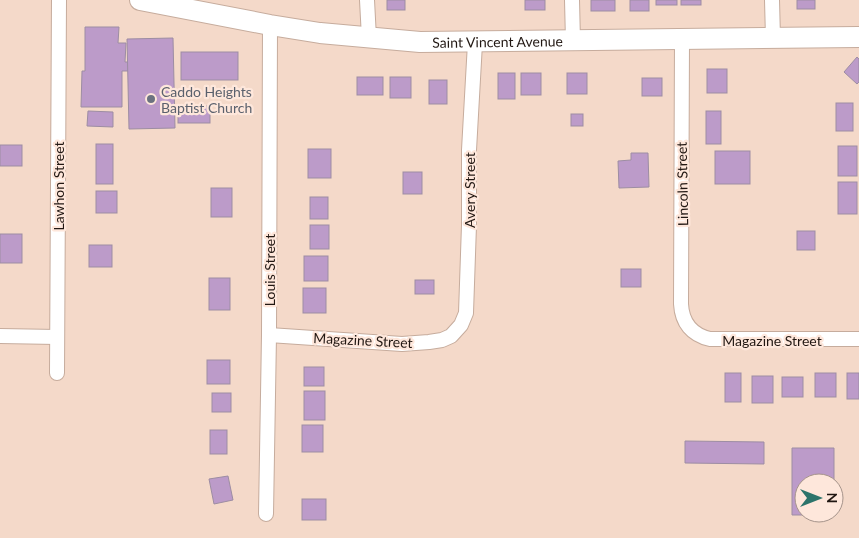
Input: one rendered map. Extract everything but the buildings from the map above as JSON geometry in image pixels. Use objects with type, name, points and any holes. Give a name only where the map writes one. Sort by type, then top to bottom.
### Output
[{"type":"street","name":"Lawhon Street","points":[[57,373],[60,0]]},
{"type":"street","points":[[367,0],[368,38]]},
{"type":"street","points":[[572,0],[573,41]]},
{"type":"street","points":[[772,0],[773,38]]},
{"type":"street","name":"Saint Vincent Avenue","points":[[151,1],[270,25],[368,38],[420,42],[475,43],[859,37]]},
{"type":"street","name":"Louis Street","points":[[266,514],[269,335],[270,25]]},
{"type":"street","name":"Lincoln Street","points":[[682,39],[681,304],[683,318],[688,327]]},
{"type":"street","name":"Avery Street","points":[[454,333],[461,325],[466,313],[469,150],[475,43]]},
{"type":"street","name":"Magazine Street","points":[[688,327],[697,334],[710,339],[859,339]]},
{"type":"street","name":"Magazine Street","points":[[269,335],[402,344],[442,340],[454,333]]},
{"type":"street","points":[[0,336],[57,337]]},
{"type":"place","name":"Caddo Heights Baptist Church","points":[[151,99]]}]
